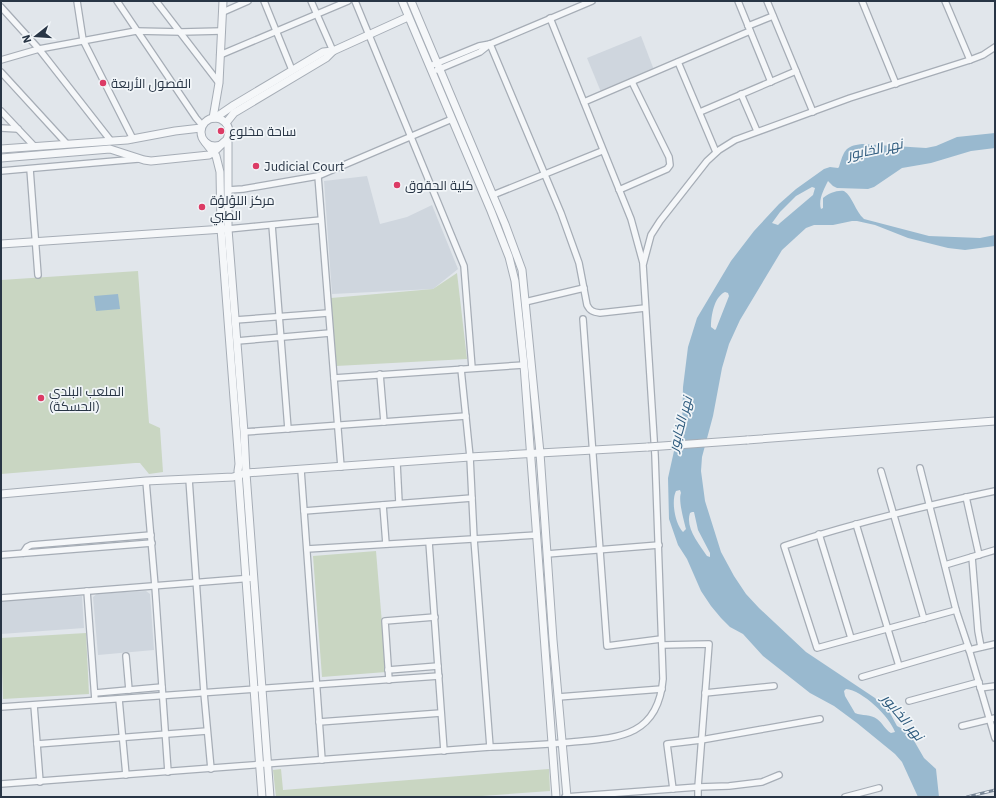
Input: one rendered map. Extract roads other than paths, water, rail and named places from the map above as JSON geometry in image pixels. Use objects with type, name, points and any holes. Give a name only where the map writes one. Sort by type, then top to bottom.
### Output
[{"type":"street","points":[[77,1],[83,40],[133,139]]},
{"type":"street","points":[[124,1],[117,2],[202,126]]},
{"type":"street","points":[[156,1],[219,83]]},
{"type":"street","points":[[214,118],[219,83],[223,1]]},
{"type":"street","points":[[223,12],[248,1]]},
{"type":"street","points":[[264,1],[292,70]]},
{"type":"street","points":[[311,1],[332,51]]},
{"type":"street","points":[[220,55],[348,1]]},
{"type":"street","points":[[355,1],[464,266],[472,368]]},
{"type":"street","points":[[402,1],[491,211],[509,257],[517,294],[540,453],[566,797],[618,795],[673,789],[729,786],[762,782],[779,775]]},
{"type":"street","points":[[411,1],[492,195],[506,224],[522,270],[525,302],[531,454],[556,797]]},
{"type":"street","points":[[431,69],[480,52],[490,44],[592,1]]},
{"type":"street","points":[[738,1],[771,82]]},
{"type":"street","points":[[767,1],[813,112]]},
{"type":"street","points":[[862,1],[896,84]]},
{"type":"street","points":[[944,1],[970,60]]},
{"type":"street","points":[[1,7],[39,49],[111,141]]},
{"type":"street","points":[[584,102],[678,62],[773,16]]},
{"type":"street","points":[[242,474],[239,464],[228,339],[224,229],[220,172],[218,160],[214,152],[201,136],[202,126],[206,121],[214,118],[323,52],[332,51],[408,17]]},
{"type":"street","points":[[1,784],[611,739],[628,733],[643,724],[654,712],[662,689],[662,642],[653,419],[643,265],[634,230],[619,190],[602,151],[550,18]]},
{"type":"street","points":[[1,60],[39,49],[136,30],[181,32],[222,31]]},
{"type":"street","points":[[490,44],[545,174],[574,250],[589,309],[593,312],[600,313],[645,308]]},
{"type":"street","points":[[643,265],[648,246],[656,228],[707,161],[716,152],[735,140],[756,131],[970,60],[983,55],[995,47]]},
{"type":"street","points":[[226,123],[234,113],[326,58],[332,51]]},
{"type":"street","points":[[678,62],[716,152]]},
{"type":"street","points":[[700,112],[796,71]]},
{"type":"street","points":[[1,72],[67,144]]},
{"type":"street","points":[[619,190],[667,169],[670,165],[669,157],[632,82]]},
{"type":"street","points":[[742,94],[756,131]]},
{"type":"street","points":[[1,111],[34,146]]},
{"type":"street","points":[[214,118],[221,119],[226,123],[228,130],[226,139],[228,190],[224,229],[235,320],[244,432],[242,474],[263,765],[262,797]]},
{"type":"street","points":[[228,190],[243,189],[318,176],[452,120]]},
{"type":"street","points":[[1,149],[133,139],[202,126]]},
{"type":"street","points":[[1,128],[18,129]]},
{"type":"street","points":[[205,142],[215,146],[226,139]]},
{"type":"street","points":[[1,158],[110,149],[151,161],[206,156],[214,152],[226,139]]},
{"type":"street","points":[[492,195],[602,151]]},
{"type":"street","points":[[206,156],[214,162],[220,172]]},
{"type":"street","points":[[1,171],[140,159]]},
{"type":"street","points":[[30,169],[38,274]]},
{"type":"street","points":[[318,176],[341,467]]},
{"type":"street","points":[[1,244],[224,229],[321,220]]},
{"type":"street","points":[[272,225],[288,429]]},
{"type":"street","points":[[525,302],[584,288]]},
{"type":"street","points":[[235,320],[328,313]]},
{"type":"street","points":[[583,319],[607,646],[662,642],[708,644],[698,797]]},
{"type":"street","points":[[237,341],[330,333]]},
{"type":"street","points":[[334,378],[461,368],[528,365]]},
{"type":"street","points":[[461,368],[470,458],[474,539],[490,747]]},
{"type":"street","points":[[380,374],[384,422]]},
{"type":"street","points":[[244,432],[466,416]]},
{"type":"street","points":[[1,494],[146,481],[233,477],[242,474],[648,447],[995,421]]},
{"type":"street","points":[[397,463],[399,503]]},
{"type":"street","points":[[920,468],[956,610],[969,648],[979,685],[992,718],[995,738]]},
{"type":"street","points":[[301,470],[322,760]]},
{"type":"street","points":[[881,470],[924,619]]},
{"type":"street","points":[[189,479],[204,693],[211,769]]},
{"type":"street","points":[[146,481],[156,586],[168,772]]},
{"type":"street","points":[[956,610],[817,648],[784,546],[819,534],[856,524],[929,505],[995,491]]},
{"type":"street","points":[[966,497],[979,555]]},
{"type":"street","points":[[304,511],[472,498]]},
{"type":"street","points":[[383,505],[386,544]]},
{"type":"street","points":[[856,524],[899,666]]},
{"type":"street","points":[[819,534],[851,638]]},
{"type":"street","points":[[23,553],[27,547],[31,545],[151,535]]},
{"type":"street","points":[[307,549],[537,535]]},
{"type":"street","points":[[429,542],[444,751]]},
{"type":"street","points":[[1,555],[152,543]]},
{"type":"street","points":[[547,554],[659,545]]},
{"type":"street","points":[[944,565],[995,550]]},
{"type":"street","points":[[972,557],[978,631],[982,647]]},
{"type":"street","points":[[1,598],[249,578]]},
{"type":"street","points":[[87,591],[95,700]]},
{"type":"street","points":[[389,680],[385,621],[435,617]]},
{"type":"street","points":[[862,677],[969,648],[995,644]]},
{"type":"street","points":[[126,656],[129,690]]},
{"type":"street","points":[[388,670],[438,666]]},
{"type":"street","points":[[1,707],[439,676]]},
{"type":"street","points":[[909,701],[979,685],[995,686]]},
{"type":"street","points":[[705,693],[774,686]]},
{"type":"street","points":[[94,693],[162,687]]},
{"type":"street","points":[[558,697],[662,689]]},
{"type":"street","points":[[119,699],[126,775]]},
{"type":"street","points":[[34,704],[40,782]]},
{"type":"street","points":[[319,722],[441,712]]},
{"type":"street","points":[[962,726],[992,718]]},
{"type":"street","points":[[673,789],[667,744],[701,740],[820,719]]},
{"type":"street","points":[[37,744],[207,731]]},
{"type":"street","points":[[263,765],[270,797]]},
{"type":"street","points":[[845,797],[879,788]]},
{"type":"water","name":"نهر الخابور","points":[[995,133],[995,148],[971,151],[931,163],[902,168],[874,187],[868,189],[837,188],[828,181],[821,198],[821,209],[823,208],[823,198],[833,192],[844,191],[850,197],[858,212],[864,219],[929,236],[980,238],[995,235],[995,246],[965,250],[948,248],[908,238],[875,225],[857,221],[833,225],[814,225],[806,228],[782,250],[740,320],[729,344],[722,368],[713,416],[702,457],[701,471],[705,501],[721,552],[734,576],[746,594],[759,608],[806,652],[875,698],[890,713],[897,726],[909,732],[924,758],[936,769],[939,797],[918,797],[902,762],[895,754],[857,723],[834,706],[810,693],[763,656],[743,634],[730,627],[711,606],[701,591],[687,559],[678,545],[669,519],[668,478],[674,451],[682,431],[683,387],[688,347],[697,318],[731,261],[754,231],[779,204],[796,189],[824,169],[830,167],[838,168],[844,154],[848,148],[852,146],[862,144],[926,148],[936,146],[957,137]],"holes":[[[812,187],[815,188],[813,195],[778,225],[772,223],[780,212],[796,196]],[[725,292],[728,293],[729,296],[715,330],[711,327],[712,318],[716,302],[721,294]],[[680,490],[681,493],[681,505],[686,529],[683,532],[676,518],[674,506],[676,491]],[[694,512],[698,530],[710,553],[710,557],[707,556],[694,536],[689,524],[690,513]],[[846,689],[860,694],[867,699],[882,712],[895,732],[889,732],[875,717],[855,713],[845,696],[844,691]]]},
{"type":"water","points":[[118,294],[120,309],[96,311],[94,296]]},
{"type":"railway","points":[[967,797],[995,790]]},
{"type":"place","name":"الفصول الأربعة","points":[[103,83]]},
{"type":"place","name":"ساحة مخلوع","points":[[221,131]]},
{"type":"place","name":"Judicial Court","points":[[256,166]]},
{"type":"place","name":"كلية الحقوق","points":[[397,185]]},
{"type":"place","name":"مركز اللؤلؤة الطبي","points":[[202,207]]},
{"type":"place","name":"الملعب البلدي (الحسكة)","points":[[41,398]]}]
